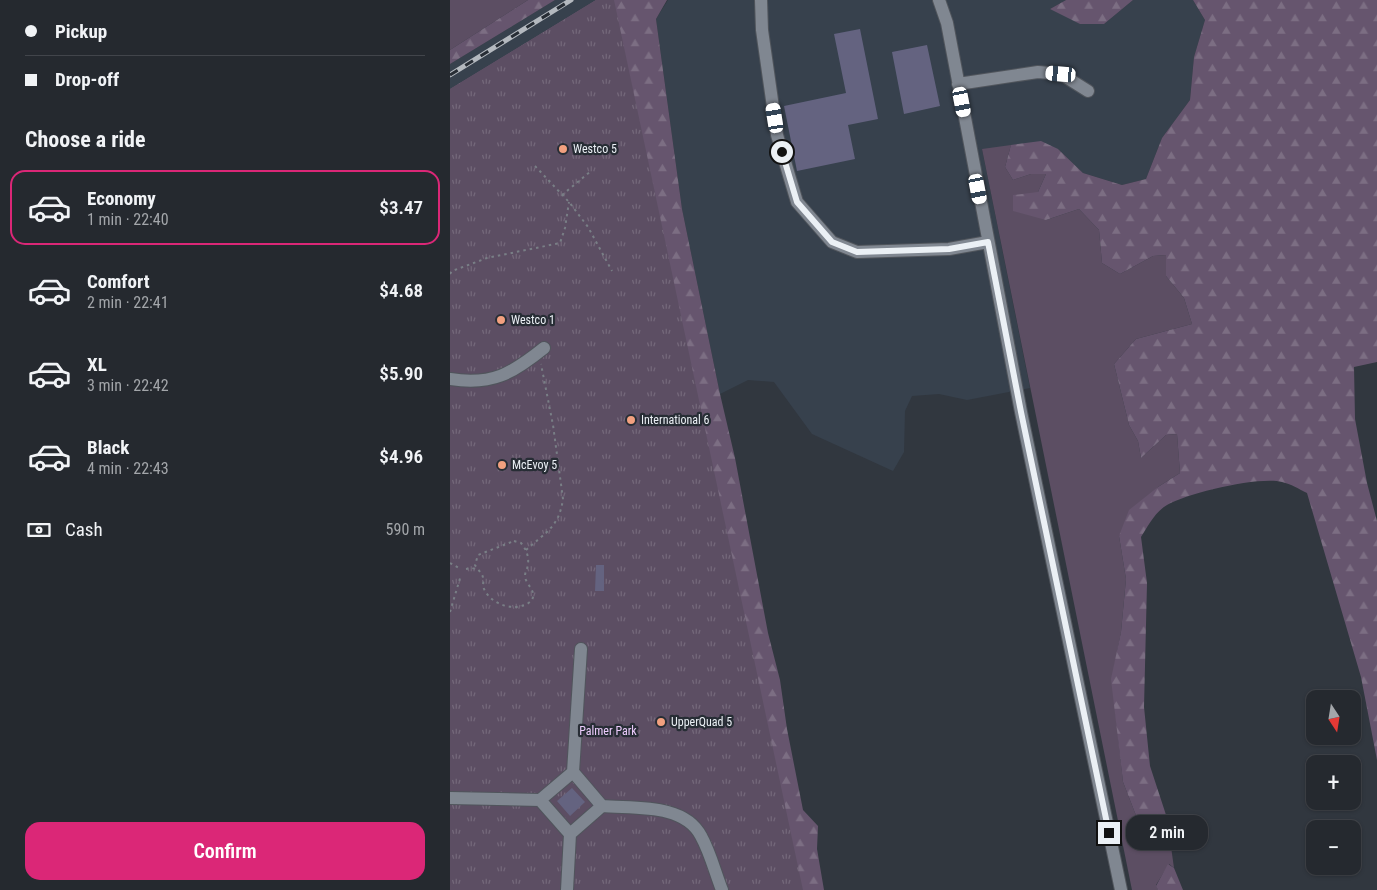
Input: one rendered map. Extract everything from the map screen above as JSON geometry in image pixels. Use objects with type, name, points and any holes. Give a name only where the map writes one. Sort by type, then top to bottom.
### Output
[{"type":"lane","points":[[761,0],[762,30],[777,135],[797,202],[832,242],[857,252],[949,249],[988,242]]},
{"type":"lane","points":[[939,0],[947,23],[1021,412],[1121,890]]},
{"type":"lane","points":[[958,84],[1038,72],[1061,74],[1088,91]]},
{"type":"lane","points":[[450,379],[462,381],[485,380],[510,373],[541,350]]},
{"type":"lane","points":[[582,649],[573,772],[602,806],[668,811],[689,820],[701,835],[722,890]]},
{"type":"lane","points":[[450,798],[540,800],[573,772]]},
{"type":"lane","points":[[540,800],[570,834],[567,890]]},
{"type":"lane","points":[[570,834],[602,806]]},
{"type":"path","points":[[535,166],[569,202],[588,227],[612,271]]},
{"type":"path","points":[[562,195],[591,171]]},
{"type":"path","points":[[451,271],[487,258],[560,243],[566,228],[569,202]]},
{"type":"path","points":[[526,550],[556,524],[562,511],[563,499],[541,350]]},
{"type":"path","points":[[472,568],[478,555],[514,541],[521,542],[526,550],[528,564],[525,574],[526,580],[534,593],[533,598],[524,605],[508,607],[492,598],[483,586],[483,577],[475,565]]},
{"type":"path","points":[[450,563],[459,568]]},
{"type":"path","points":[[466,569],[478,570]]},
{"type":"path","points":[[450,612],[461,575]]},
{"type":"shaded area","points":[[555,0],[596,0],[450,89],[450,64]]},
{"type":"shaded area","points":[[668,0],[1066,0],[1050,9],[1104,24],[1133,0],[1193,0],[1205,20],[1194,57],[1190,100],[1162,138],[1146,179],[1122,185],[1083,173],[1058,149],[982,149],[1030,388],[967,400],[939,394],[912,396],[905,411],[904,452],[893,471],[812,434],[774,382],[748,380],[720,394],[682,209],[656,19]]},
{"type":"green space","points":[[450,0],[528,0],[450,50]]},
{"type":"green space","points":[[528,0],[555,0],[450,64],[450,50]]},
{"type":"green space","points":[[596,0],[667,0],[656,19],[682,209],[735,458],[768,633],[780,680],[787,729],[803,810],[818,826],[817,849],[824,890],[794,890],[450,89]]},
{"type":"green space","name":"Palmer Park","points":[[596,0],[614,0],[803,890],[450,890],[450,89]]},
{"type":"green space","points":[[1066,0],[1133,0],[1104,24],[1080,24],[1050,9]]},
{"type":"green space","points":[[1193,0],[1377,0],[1377,362],[1354,367],[1355,419],[1367,483],[1377,521],[1377,760],[1361,677],[1307,493],[1282,482],[1257,481],[1207,491],[1177,500],[1159,511],[1141,537],[1147,583],[1144,707],[1150,766],[1167,818],[1164,843],[1137,818],[1123,782],[1111,679],[1121,632],[1126,579],[1119,536],[1129,510],[1158,487],[1180,473],[1177,434],[1166,435],[1141,458],[1138,441],[1129,425],[1114,364],[1136,339],[1192,324],[1184,298],[1166,276],[1166,255],[1153,256],[1120,274],[1102,263],[1099,230],[1079,209],[1046,220],[1013,211],[1013,195],[1038,192],[1046,174],[1031,174],[1013,180],[1005,167],[1011,145],[1041,141],[1058,149],[1083,173],[1122,185],[1146,179],[1162,138],[1190,100],[1194,57],[1205,20]]},
{"type":"green space","points":[[1011,145],[1005,167],[1013,180],[1031,174],[1046,174],[1038,192],[1046,220],[1079,209],[1099,230],[1102,263],[1120,274],[1153,256],[1166,255],[1166,276],[1184,298],[1192,324],[1136,339],[1114,364],[1129,425],[1138,441],[1141,458],[1166,435],[1177,434],[1180,473],[1158,487],[1119,536],[1126,579],[1121,632],[1112,679],[1123,782],[1137,818],[1164,843],[1167,818],[1174,868],[1169,864],[1156,885],[1158,890],[1132,890],[982,149]]},
{"type":"green space","points":[[1168,864],[1174,868],[1183,890],[1158,890],[1156,886]]},
{"type":"building","points":[[860,29],[878,119],[848,125],[855,159],[797,171],[784,106],[846,93],[834,34]]},
{"type":"building","points":[[927,45],[940,106],[904,114],[892,52]]},
{"type":"building","points":[[596,565],[604,565],[604,591],[595,591]]},
{"type":"building","points":[[572,788],[585,802],[570,816],[557,801]]},
{"type":"railway","points":[[450,75],[571,0]]},
{"type":"place","name":"Westco 5","points":[[563,149]]},
{"type":"place","name":"Westco 1","points":[[501,320]]},
{"type":"place","name":"International 6","points":[[631,420]]},
{"type":"place","name":"McEvoy 5","points":[[502,465]]},
{"type":"place","name":"UpperQuad 5","points":[[661,722]]},
{"type":"route","points":[[782,152],[797,202],[832,242],[857,252],[949,249],[988,242],[1021,412],[1109,833]]}]
